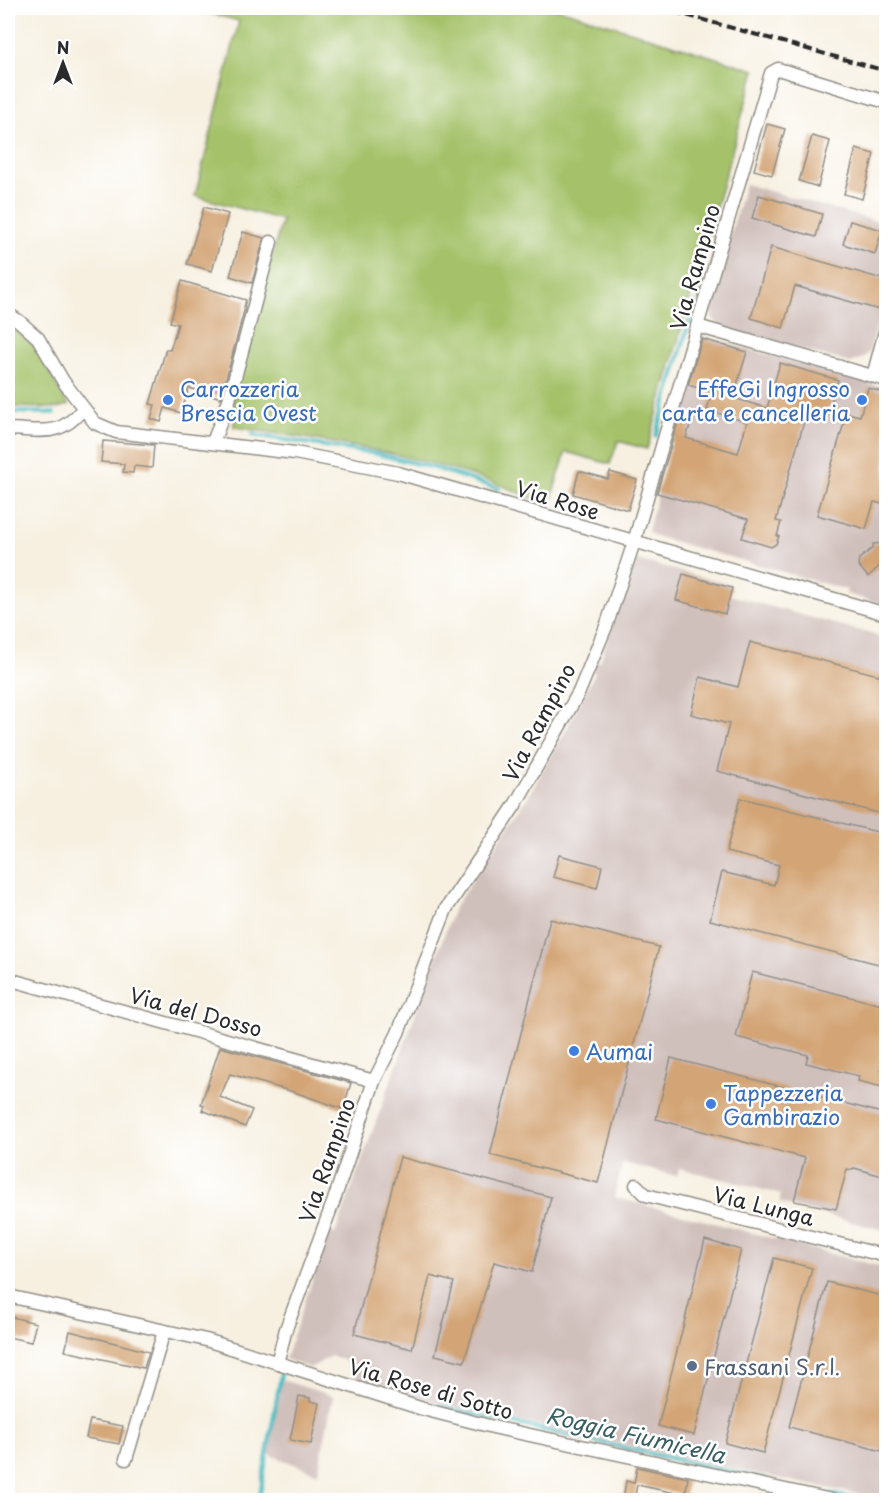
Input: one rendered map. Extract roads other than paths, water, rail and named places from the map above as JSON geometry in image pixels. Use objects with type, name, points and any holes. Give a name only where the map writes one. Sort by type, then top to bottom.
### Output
[{"type":"street","name":"Via Rampino","points":[[277,1363],[286,1329],[334,1200],[374,1081],[398,1034],[446,909],[515,805],[579,692],[607,624],[634,542],[771,73],[778,69],[886,102]]},
{"type":"street","points":[[213,442],[229,400],[271,242]]},
{"type":"street","points":[[8,314],[38,338],[63,381],[83,409],[64,428],[52,431],[8,429]]},
{"type":"street","points":[[697,327],[886,380]]},
{"type":"street","points":[[873,376],[886,328]]},
{"type":"street","name":"Via Rose","points":[[83,409],[95,423],[116,432],[295,453],[398,473],[886,614]]},
{"type":"street","name":"Via del Dosso","points":[[8,979],[374,1081]]},
{"type":"street","name":"Via Lunga","points":[[636,1185],[646,1195],[886,1256]]},
{"type":"street","name":"Via Rose di Sotto","points":[[8,1296],[238,1349],[423,1409],[497,1428],[832,1500]]},
{"type":"street","points":[[126,1459],[164,1331]]},
{"type":"waterway","name":"Roggia Fiumicella","points":[[656,436],[695,302]]},
{"type":"waterway","name":"Roggia Fiumicella","points":[[8,412],[54,413]]},
{"type":"waterway","name":"Roggia Fiumicella","points":[[253,435],[377,454],[438,469],[499,489]]},
{"type":"waterway","name":"Roggia Fiumicella","points":[[259,1500],[281,1374]]},
{"type":"waterway","name":"Roggia Fiumicella","points":[[432,1405],[768,1480]]},
{"type":"waterway","name":"Roggia Fiumicella","points":[[831,1494],[859,1500]]},
{"type":"railway","points":[[661,8],[886,71]]},
{"type":"place","name":"Carrozzeria Brescia Ovest","points":[[168,400]]},
{"type":"place","name":"EffeGi Ingrosso carta e cancelleria","points":[[862,400]]},
{"type":"place","name":"Aumai","points":[[574,1051]]},
{"type":"place","name":"Tappezzeria Gambirazio","points":[[711,1104]]},
{"type":"place","name":"Frassani S.r.l.","points":[[692,1366]]}]
